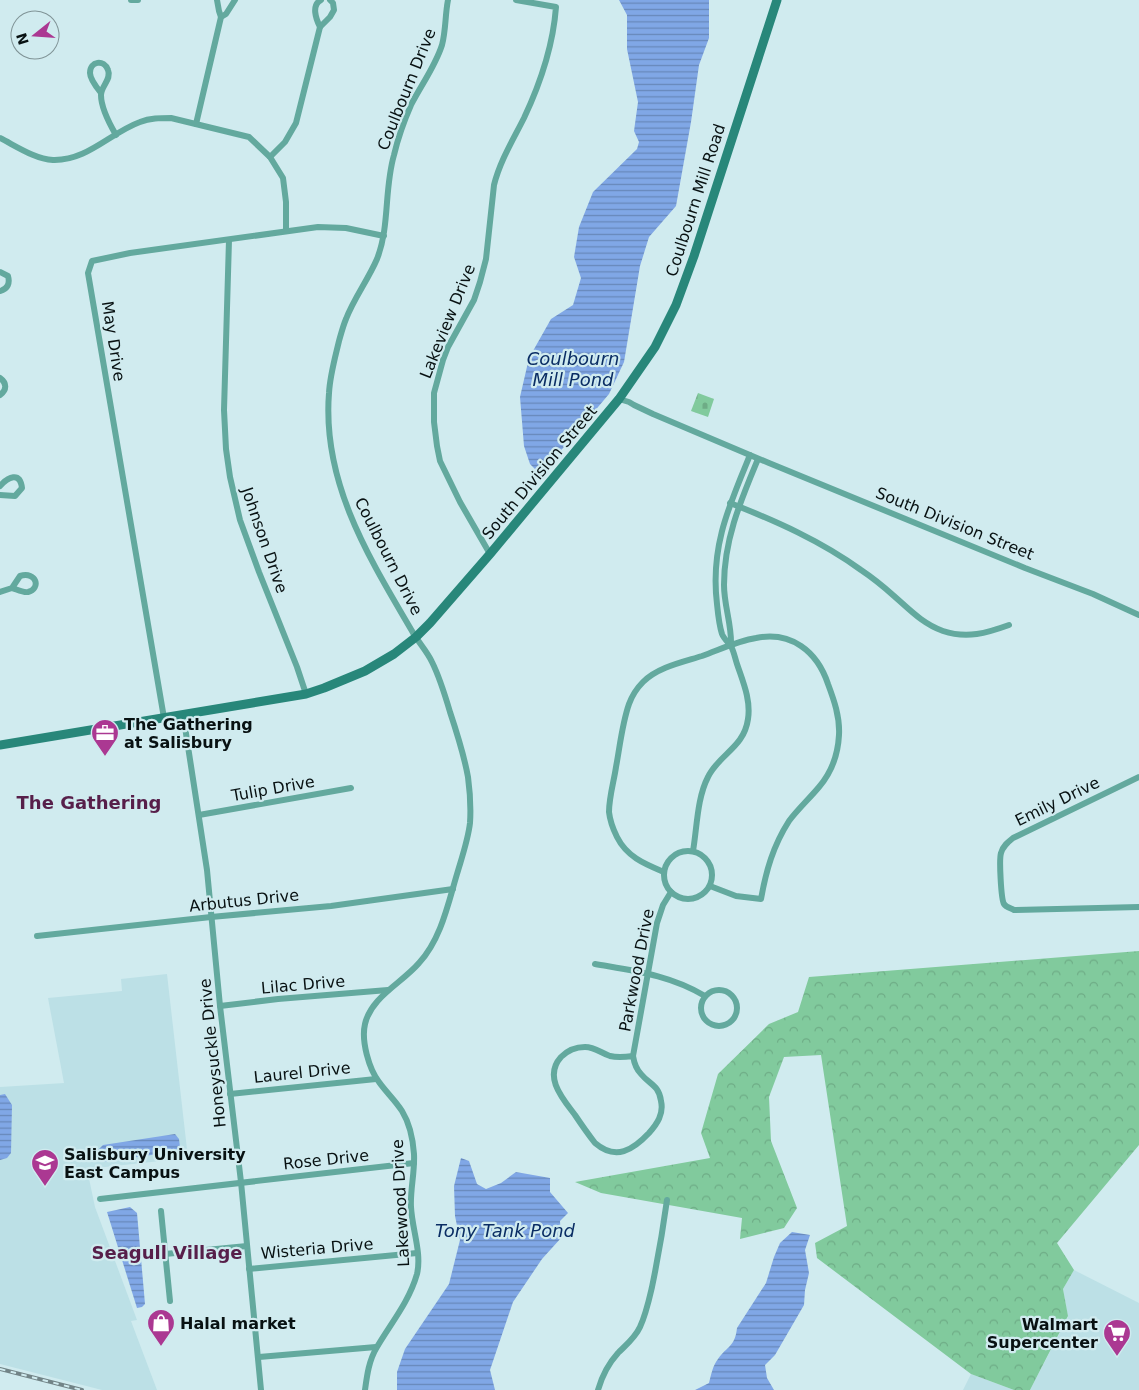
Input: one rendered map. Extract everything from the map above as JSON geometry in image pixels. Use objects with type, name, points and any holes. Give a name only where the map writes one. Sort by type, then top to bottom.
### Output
[{"type":"street","points":[[132,0],[138,0]]},
{"type":"street","points":[[217,0],[222,17]]},
{"type":"street","points":[[196,124],[222,17],[235,0]]},
{"type":"street","points":[[320,27],[317,22],[315,9],[317,3],[322,0]]},
{"type":"street","points":[[270,157],[285,142],[296,123],[320,27],[334,10],[333,3],[330,0]]},
{"type":"street","name":"Coulbourn Drive","points":[[416,637],[349,513],[337,479],[329,433],[329,393],[332,369],[344,322],[377,259],[384,236],[388,184],[394,151],[411,106],[436,60],[443,42],[448,0]]},
{"type":"street","name":"Lakeview Drive","points":[[490,554],[460,502],[440,461],[434,422],[434,393],[448,347],[474,300],[480,282],[486,259],[496,175],[524,117],[549,55],[556,7],[516,0]]},
{"type":"street","name":"Coulbourn Mill Road","points":[[619,399],[655,347],[676,305],[699,243],[777,0]]},
{"type":"street","points":[[100,94],[109,123],[116,135]]},
{"type":"street","points":[[0,138],[40,157],[52,160],[67,159],[81,155],[140,122],[158,118],[171,118],[249,137],[270,157],[283,178],[286,202],[286,231]]},
{"type":"street","name":"May Drive","points":[[164,718],[88,273],[92,261],[130,253],[318,227],[346,228],[384,236]]},
{"type":"street","name":"Johnson Drive","points":[[229,240],[224,415],[230,477],[240,520],[306,694]]},
{"type":"street","points":[[0,272],[8,276],[9,280],[8,286],[0,291]]},
{"type":"street","points":[[0,378],[6,386],[0,395]]},
{"type":"street","name":"South Division Street","points":[[0,745],[306,694],[365,671],[394,654],[416,637],[448,604],[619,399],[758,459],[1092,594],[1139,615]]},
{"type":"street","points":[[731,646],[723,636],[720,625],[715,580],[718,547],[730,503],[750,455]]},
{"type":"street","points":[[694,851],[701,797],[705,783],[712,770],[743,736],[748,719],[746,690],[731,646],[724,572],[729,540],[738,506],[758,459]]},
{"type":"street","points":[[0,486],[9,478],[14,477],[22,484],[22,488],[15,496],[0,495]]},
{"type":"street","points":[[730,503],[798,532],[833,551],[877,582],[917,616],[932,626],[950,633],[966,635],[982,634],[1009,625]]},
{"type":"street","points":[[0,592],[12,588]]},
{"type":"street","name":"Lakewood Drive","points":[[364,1390],[376,1347],[395,1319],[413,1284],[417,1275],[418,1264],[410,1204],[414,1163],[412,1141],[407,1121],[392,1097],[376,1079],[365,1047],[364,1029],[371,1009],[430,950],[453,889],[467,840],[470,820],[469,790],[463,756],[439,677],[416,637]]},
{"type":"street","points":[[664,872],[646,865],[630,854],[617,838],[610,820],[610,801],[628,709],[636,690],[650,676],[666,668],[755,638],[776,637],[788,640],[808,650],[826,676],[839,722],[836,752],[830,770],[819,787],[797,811],[778,840],[768,864],[761,899],[736,896],[710,886]]},
{"type":"street","name":"Honeysuckle Drive","points":[[183,714],[207,870],[261,1390]]},
{"type":"street","name":"Emily Drive","points":[[1139,777],[1013,838],[1006,844],[1000,854],[1001,897],[1008,908],[1014,910],[1139,908]]},
{"type":"street","name":"Tulip Drive","points":[[199,815],[351,788]]},
{"type":"street","points":[[685,850],[694,851],[706,859],[710,865],[713,872],[710,886],[699,897],[684,899],[677,897],[671,892],[664,880],[666,864],[678,853],[685,850]]},
{"type":"street","name":"Arbutus Drive","points":[[38,936],[332,906],[453,889]]},
{"type":"street","name":"Parkwood Drive","points":[[633,1056],[615,1057],[592,1047],[578,1047],[562,1056],[555,1068],[554,1081],[559,1094],[595,1143],[610,1152],[628,1150],[638,1144],[656,1124],[662,1111],[662,1103],[657,1089],[654,1084],[641,1074],[634,1062],[633,1056],[658,918],[671,892]]},
{"type":"street","points":[[596,964],[648,973],[677,982],[705,996]]},
{"type":"street","name":"Lilac Drive","points":[[220,1006],[388,990]]},
{"type":"street","points":[[715,990],[726,991],[731,994],[735,998],[738,1010],[733,1020],[722,1026],[710,1024],[705,1020],[701,1008],[705,996],[715,990]]},
{"type":"street","name":"Laurel Drive","points":[[230,1094],[376,1079]]},
{"type":"street","name":"Rose Drive","points":[[100,1199],[414,1163]]},
{"type":"street","points":[[598,1390],[602,1376],[608,1366],[631,1341],[640,1328],[646,1314],[667,1200]]},
{"type":"street","points":[[161,1211],[170,1301]]},
{"type":"street","points":[[165,1254],[247,1246]]},
{"type":"street","name":"Wisteria Drive","points":[[249,1269],[417,1253]]},
{"type":"street","points":[[259,1357],[376,1347]]},
{"type":"shaded area","name":"Salisbury University East Campus","points":[[167,974],[188,1158],[87,1169],[95,1207],[137,1320],[131,1321],[157,1390],[102,1390],[0,1364],[0,1087],[64,1083],[48,998],[122,991],[121,979]]},
{"type":"shaded area","points":[[1074,1270],[1139,1303],[1139,1390],[1030,1390],[1068,1317],[1063,1289]]},
{"type":"shaded area","points":[[971,1374],[1014,1390],[963,1390]]},
{"type":"green space","points":[[698,393],[714,399],[708,417],[691,411]]},
{"type":"green space","points":[[1139,951],[1139,1145],[1057,1243],[1074,1270],[1063,1289],[1068,1316],[1030,1390],[1014,1390],[971,1374],[817,1258],[815,1243],[847,1226],[821,1055],[784,1057],[769,1097],[771,1141],[797,1208],[784,1228],[740,1239],[742,1218],[601,1193],[575,1182],[710,1158],[701,1133],[718,1074],[769,1024],[798,1012],[809,977]]},
{"type":"water","name":"Coulbourn Mill Pond","points":[[619,0],[709,0],[709,38],[699,65],[676,206],[649,237],[640,266],[624,362],[609,394],[566,445],[539,473],[530,464],[524,446],[520,397],[529,358],[551,319],[573,305],[581,278],[574,257],[579,227],[593,192],[637,149],[639,142],[634,131],[638,102],[627,49],[627,15]]},
{"type":"water","points":[[5,1094],[12,1105],[11,1153],[7,1158],[0,1160],[0,1095]]},
{"type":"water","points":[[175,1134],[179,1139],[180,1147],[172,1152],[103,1162],[98,1158],[98,1150],[103,1145]]},
{"type":"water","name":"Tony Tank Pond","points":[[461,1158],[469,1161],[477,1184],[486,1189],[501,1183],[516,1172],[550,1178],[550,1192],[568,1213],[560,1221],[561,1238],[542,1259],[513,1302],[490,1370],[495,1390],[397,1390],[397,1372],[405,1349],[449,1284],[460,1240],[455,1216],[454,1186]]},
{"type":"water","points":[[130,1207],[137,1213],[145,1304],[137,1308],[107,1212]]},
{"type":"water","points":[[792,1232],[810,1235],[805,1250],[809,1273],[804,1305],[775,1355],[765,1365],[767,1378],[774,1390],[695,1390],[709,1383],[716,1361],[732,1343],[737,1328],[766,1283],[780,1243]]},
{"type":"railway","points":[[0,1369],[82,1390]]},
{"type":"place","name":"The Gathering at Salisbury","points":[[105,757]]},
{"type":"place","name":"Salisbury University East Campus","points":[[45,1187]]},
{"type":"place","name":"Halal market","points":[[161,1347]]},
{"type":"place","name":"Walmart Supercenter","points":[[1117,1357]]},
{"type":"district","name":"The Gathering","points":[[89,803]]},
{"type":"district","name":"Seagull Village","points":[[167,1253]]}]
